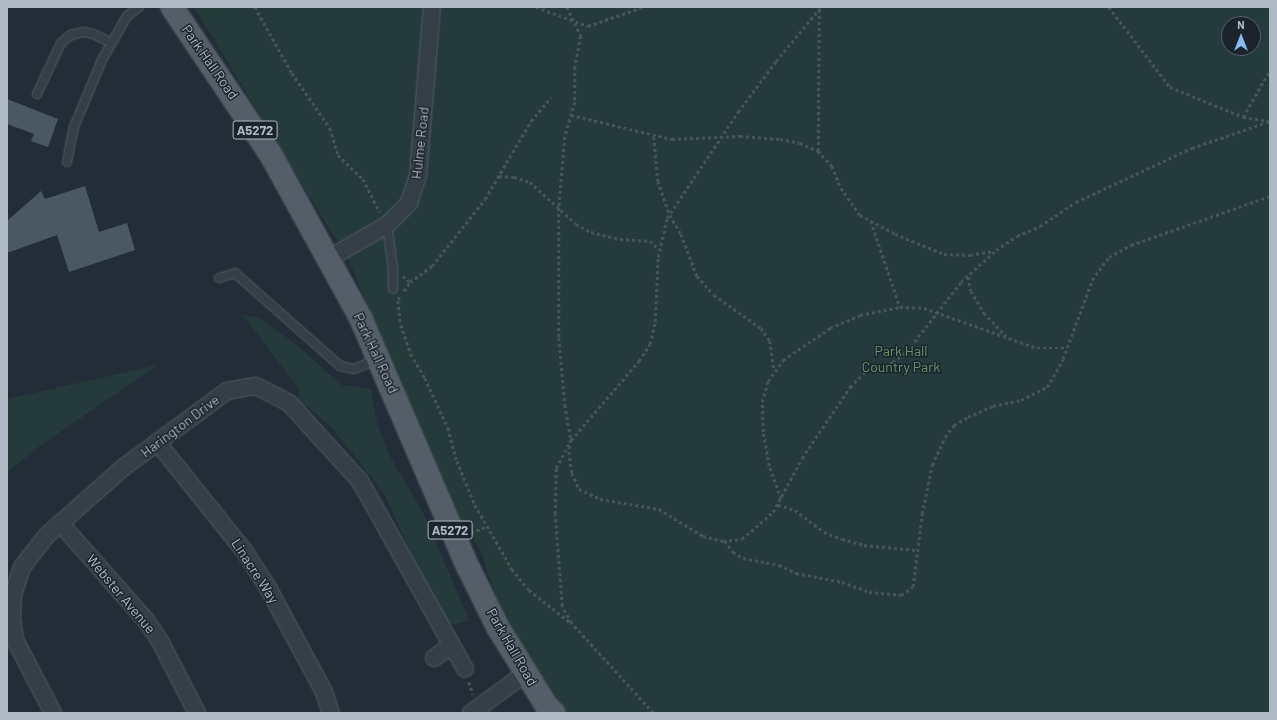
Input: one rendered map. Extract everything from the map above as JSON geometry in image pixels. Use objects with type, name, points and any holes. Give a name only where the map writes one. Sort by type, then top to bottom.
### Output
[{"type":"main road","name":"Park Hall Road","points":[[172,7],[271,154],[328,259],[379,357],[454,537],[497,626],[526,673],[554,713]]},
{"type":"street","name":"Hulme Road","points":[[328,259],[387,225],[409,203],[418,176],[432,7]]},
{"type":"street","name":"Harington Drive","points":[[52,713],[15,640],[10,596],[22,567],[42,540],[60,523],[157,442],[226,391],[256,386],[289,403],[360,481],[465,670]]},
{"type":"street","name":"Linacre Way","points":[[157,442],[245,552],[267,586],[324,692],[331,713]]},
{"type":"street","name":"Webster Avenue","points":[[60,523],[145,619],[162,643],[197,713]]},
{"type":"street","points":[[434,658],[451,645]]},
{"type":"street","points":[[474,710],[526,673]]},
{"type":"lane","points":[[67,162],[74,127],[112,42],[127,16],[139,7]]},
{"type":"lane","points":[[37,94],[61,43],[71,35],[82,32],[93,34],[112,42]]},
{"type":"lane","points":[[387,225],[393,269],[393,289]]},
{"type":"lane","points":[[219,278],[235,273],[340,366],[346,369],[364,367],[379,357]]},
{"type":"path","points":[[255,7],[292,73],[330,128],[338,154],[363,179],[387,225]]},
{"type":"path","points":[[536,7],[573,23],[588,26],[643,7]]},
{"type":"path","points":[[567,7],[573,23],[581,36],[575,67],[575,102],[565,137],[559,208],[559,338],[565,405],[571,440],[569,452],[572,474],[579,489],[600,499],[659,509],[703,536],[725,541],[742,539],[760,525],[778,505],[802,458],[850,387],[867,370],[893,362],[907,351],[937,310],[996,250],[1017,236],[1040,226],[1076,202],[1192,148],[1270,121]]},
{"type":"path","points":[[1109,7],[1170,87],[1243,117],[1270,121]]},
{"type":"path","points":[[571,623],[562,606],[554,514],[556,468],[571,440],[639,360],[650,344],[655,322],[659,250],[670,215],[720,137],[776,61],[820,8]]},
{"type":"path","points":[[818,152],[820,8]]},
{"type":"path","points":[[1243,117],[1270,70]]},
{"type":"path","points":[[551,97],[531,121],[485,199],[432,266],[410,282],[398,301],[401,325],[411,354],[425,378],[448,428],[456,461],[475,505],[512,569],[529,590],[571,623],[653,713]]},
{"type":"path","points":[[571,115],[654,137],[672,139],[720,137],[780,139],[800,143],[818,152],[832,166],[851,205],[860,215],[895,234],[944,254],[970,255],[996,250]]},
{"type":"path","points":[[654,137],[657,175],[670,215],[680,234],[697,276],[714,296],[761,328],[770,341],[774,369]]},
{"type":"path","points":[[498,176],[514,177],[530,182],[576,224],[591,232],[620,239],[650,241],[659,250]]},
{"type":"path","points":[[725,541],[733,552],[743,558],[779,565],[796,573],[842,582],[886,596],[901,596],[914,587],[917,572],[916,550],[932,465],[945,437],[954,425],[993,406],[1021,400],[1047,387],[1067,348],[1092,280],[1109,257],[1131,245],[1270,196]]},
{"type":"path","points":[[871,221],[900,307]]},
{"type":"path","points":[[393,269],[410,282]]},
{"type":"path","points":[[968,277],[971,291],[984,313],[1008,338]]},
{"type":"path","points":[[781,499],[769,466],[763,432],[762,402],[774,369],[783,360],[830,328],[860,315],[900,307],[937,310],[1037,348],[1067,348]]},
{"type":"path","points":[[778,505],[795,510],[824,532],[842,539],[864,545],[916,550]]},
{"type":"path","points":[[465,670],[474,710]]},
{"type":"green space","name":"Park Hall Country Park","points":[[194,7],[1270,7],[1270,713],[568,713],[529,661],[501,611],[481,552],[445,494],[349,261]]},
{"type":"green space","points":[[243,315],[260,318],[298,346],[341,385],[371,389],[378,427],[392,460],[423,512],[469,620],[450,626],[418,568],[383,492],[332,428],[307,406],[297,402],[300,390]]},
{"type":"green space","points":[[158,365],[37,448],[7,473],[7,399]]},
{"type":"building","points":[[7,99],[58,119],[48,147],[31,141],[34,134],[7,124]]},
{"type":"building","points":[[85,186],[99,232],[127,223],[135,250],[69,272],[57,235],[7,253],[7,221],[41,191],[45,199]]}]
